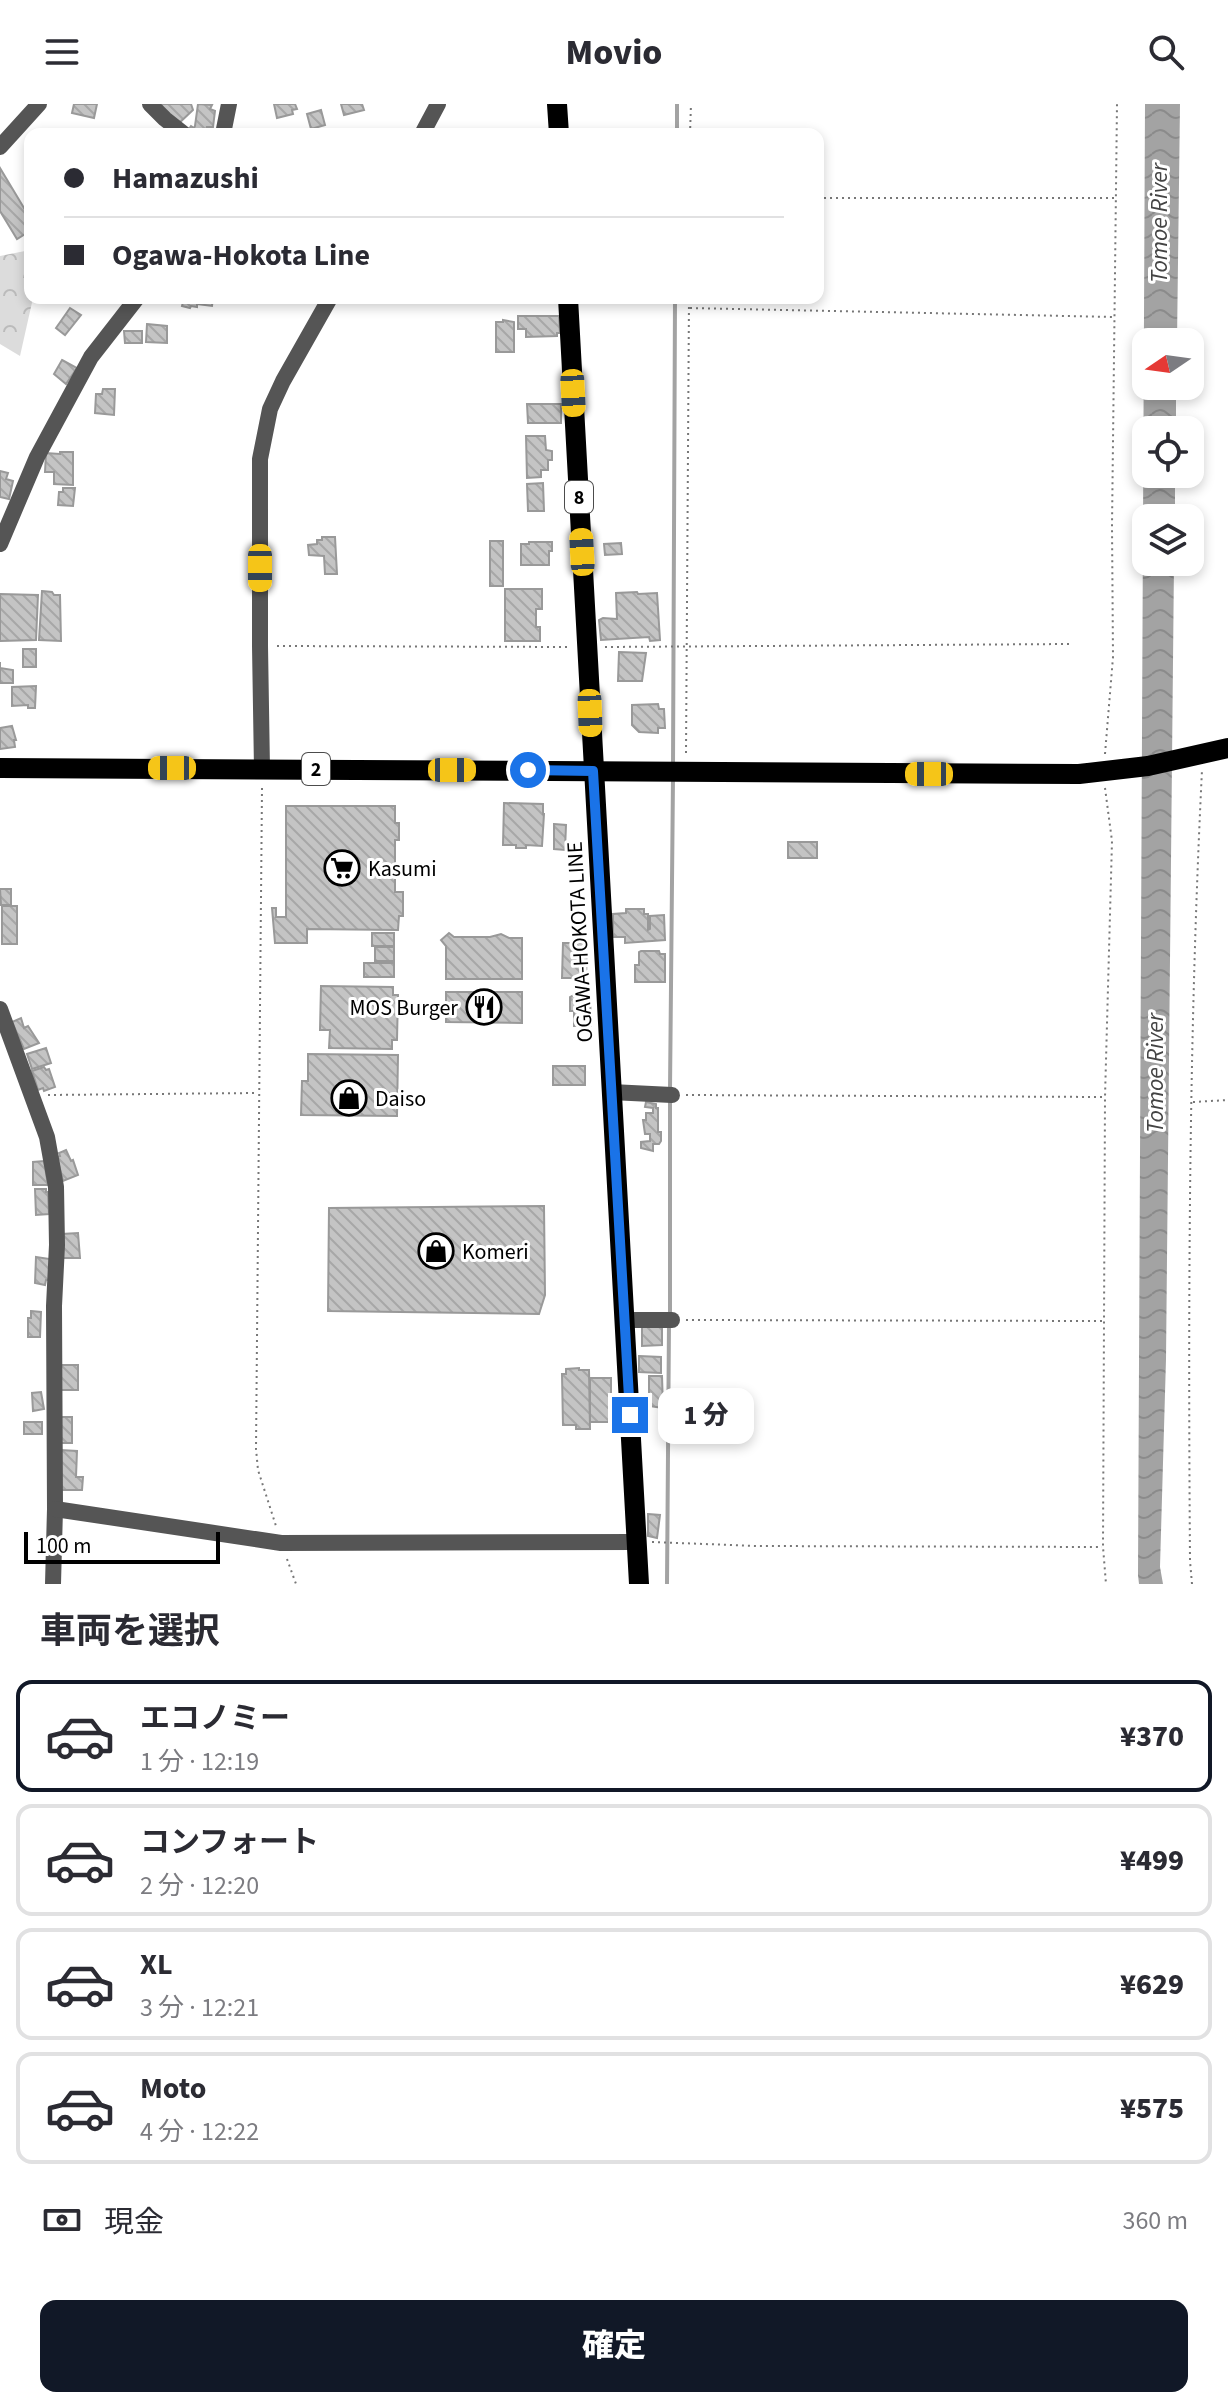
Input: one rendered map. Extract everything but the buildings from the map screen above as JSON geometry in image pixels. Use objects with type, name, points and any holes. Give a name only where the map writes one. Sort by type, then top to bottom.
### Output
[{"type":"main road","points":[[557,104],[559,128]]},
{"type":"main road","name":"OGAWA-HOKOTA LINE","points":[[568,304],[639,1584]]},
{"type":"main road","name":"2","points":[[0,768],[1035,775],[1107,772],[1228,748]]},
{"type":"street","points":[[0,147],[39,104]]},
{"type":"street","points":[[150,104],[176,128]]},
{"type":"street","points":[[224,128],[229,104]]},
{"type":"street","points":[[425,128],[438,104]]},
{"type":"street","points":[[0,544],[37,457],[91,357],[132,304]]},
{"type":"street","points":[[262,769],[260,459],[270,409],[327,304]]},
{"type":"street","points":[[0,1009],[47,1137],[56,1187],[53,1584]]},
{"type":"street","points":[[611,1092],[669,1094]]},
{"type":"street","points":[[625,1320],[668,1320]]},
{"type":"street","points":[[55,1509],[281,1543],[637,1542]]},
{"type":"path","points":[[690,128],[691,104]]},
{"type":"path","points":[[1106,1584],[1103,1547],[1105,1097],[1112,841],[1107,772],[1113,657],[1117,104]]},
{"type":"path","points":[[824,198],[1116,198]]},
{"type":"path","points":[[676,771],[687,646],[689,304]]},
{"type":"path","points":[[689,308],[1115,317]]},
{"type":"path","points":[[260,646],[1069,644]]},
{"type":"path","points":[[1192,1584],[1188,1342],[1197,756]]},
{"type":"path","points":[[262,769],[256,1449],[258,1470],[296,1584]]},
{"type":"path","points":[[33,1095],[258,1093]]},
{"type":"path","points":[[669,1094],[728,1097],[1105,1097]]},
{"type":"path","points":[[1191,1102],[1228,1100]]},
{"type":"path","points":[[668,1320],[1104,1321]]},
{"type":"path","points":[[663,1543],[1103,1547]]},
{"type":"green space","points":[[24,251],[24,304],[32,304],[20,356],[0,344],[0,256]]},
{"type":"water","name":"Tomoe River","points":[[1145,104],[1180,104],[1177,328],[1144,328]]},
{"type":"water","points":[[1144,400],[1176,400],[1176,416],[1144,416]]},
{"type":"water","points":[[1143,488],[1175,488],[1175,504],[1143,504]]},
{"type":"water","name":"Tomoe River","points":[[1143,576],[1174,576],[1166,1359],[1160,1567],[1163,1584],[1139,1584]]},
{"type":"waterway","points":[[677,104],[677,128]]},
{"type":"waterway","points":[[673,766],[675,304]]},
{"type":"waterway","points":[[670,1090],[673,778]]},
{"type":"waterway","points":[[670,1098],[670,1314]]},
{"type":"waterway","points":[[667,1584],[669,1322]]},
{"type":"place","name":"Kasumi","points":[[342,868]]},
{"type":"place","name":"MOS Burger","points":[[484,1007]]},
{"type":"place","name":"Daiso","points":[[349,1098]]},
{"type":"place","name":"Komeri","points":[[436,1251]]},
{"type":"route","points":[[528,770],[593,771],[630,1415]]}]
